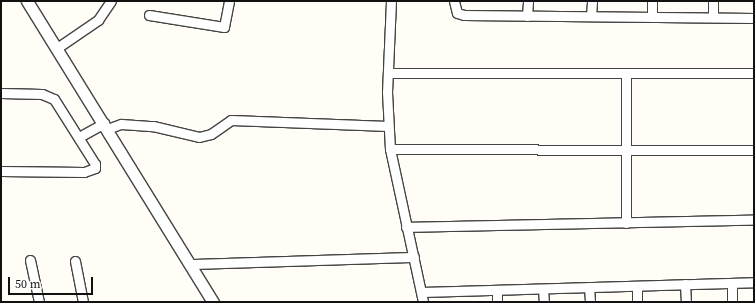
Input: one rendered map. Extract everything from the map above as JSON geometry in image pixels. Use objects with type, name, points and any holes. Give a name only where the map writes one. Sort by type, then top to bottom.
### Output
[{"type":"street","points":[[27,1],[57,48],[103,126],[214,302]]},
{"type":"street","points":[[57,48],[98,20],[111,1]]},
{"type":"street","points":[[149,15],[224,27],[230,1]]},
{"type":"street","points":[[391,1],[388,126],[390,149],[423,302]]},
{"type":"street","points":[[454,1],[457,13],[464,15],[754,18]]},
{"type":"street","points":[[527,16],[528,1]]},
{"type":"street","points":[[591,16],[592,1]]},
{"type":"street","points":[[652,1],[652,17]]},
{"type":"street","points":[[713,1],[713,17]]},
{"type":"street","points":[[389,73],[754,73]]},
{"type":"street","points":[[626,73],[626,223]]},
{"type":"street","points":[[1,93],[48,95],[60,105],[83,135],[95,164],[92,170],[1,171]]},
{"type":"street","points":[[83,135],[103,126],[121,124],[153,126],[199,137],[212,134],[231,120],[388,126]]},
{"type":"street","points":[[390,149],[754,150]]},
{"type":"street","points":[[406,227],[754,220]]},
{"type":"street","points":[[190,264],[414,257]]},
{"type":"street","points":[[30,260],[39,302]]},
{"type":"street","points":[[75,261],[83,302]]},
{"type":"street","points":[[422,292],[754,282]]},
{"type":"street","points":[[732,283],[732,302]]},
{"type":"street","points":[[686,284],[686,302]]},
{"type":"street","points":[[637,286],[637,302]]},
{"type":"street","points":[[589,287],[590,302]]},
{"type":"street","points":[[543,289],[544,302]]},
{"type":"street","points":[[497,290],[497,302]]}]
